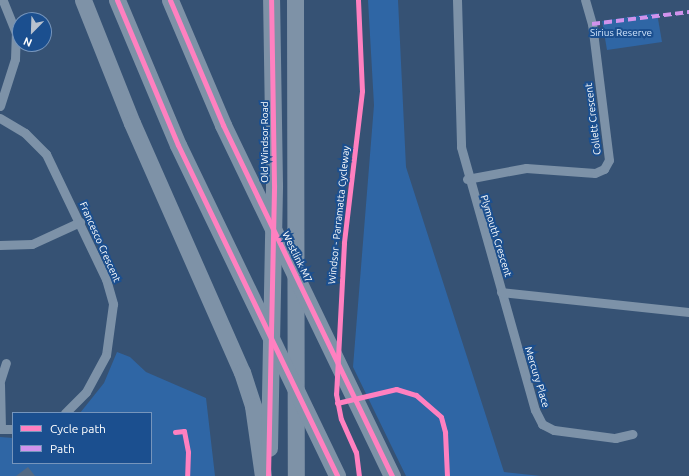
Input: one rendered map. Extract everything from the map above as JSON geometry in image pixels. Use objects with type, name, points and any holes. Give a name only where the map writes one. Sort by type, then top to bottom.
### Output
[{"type":"highway","points":[[83,0],[135,131],[242,372],[256,421],[264,476]]},
{"type":"highway","points":[[117,0],[178,145],[337,476]]},
{"type":"highway","name":"Westlink M7","points":[[170,0],[223,125],[392,476]]},
{"type":"highway","name":"Old Windsor Road","points":[[268,476],[274,185],[271,0]]},
{"type":"highway","points":[[295,1],[296,476]]},
{"type":"street","points":[[0,106],[16,59],[16,33],[3,0]]},
{"type":"street","name":"Plymouth Crescent","points":[[457,0],[461,147],[467,179],[501,292],[689,312]]},
{"type":"street","name":"Collett Crescent","points":[[467,179],[526,168],[595,173],[604,169],[609,160],[592,24],[585,0]]},
{"type":"street","name":"Francesco Crescent","points":[[0,118],[25,133],[46,154],[80,222],[106,279],[113,304],[112,330],[97,375],[66,412]]},
{"type":"street","points":[[0,245],[32,244],[80,222]]},
{"type":"street","name":"Mercury Place","points":[[501,292],[534,410],[542,424],[554,430],[615,438],[633,434]]},
{"type":"street","points":[[6,363],[0,383],[0,429],[12,429]]},
{"type":"green space","points":[[368,0],[398,0],[406,167],[504,472],[541,476],[406,476],[353,367],[374,105]]},
{"type":"green space","name":"Sirius Reserve","points":[[657,13],[662,42],[607,50],[602,21]]},
{"type":"green space","points":[[117,352],[130,357],[146,372],[206,398],[215,476],[0,476],[0,437],[12,438],[12,464],[152,464],[152,412],[81,412],[104,383]]},
{"type":"building","points":[[28,467],[35,476],[16,476]]},
{"type":"marked path","points":[[592,24],[689,12]]},
{"type":"cycle path","points":[[117,0],[178,145],[337,476]]},
{"type":"cycle path","points":[[170,0],[223,125],[392,476]]},
{"type":"cycle path","points":[[268,476],[274,185],[271,0]]},
{"type":"cycle path","name":"Windsor - Parramatta Cycleway","points":[[358,0],[362,91],[344,243],[336,394],[341,419],[356,452],[359,476]]},
{"type":"cycle path","points":[[337,403],[396,389],[416,395],[441,417],[445,432],[447,476]]},
{"type":"cycle path","points":[[175,432],[184,431],[188,452],[187,476]]}]
